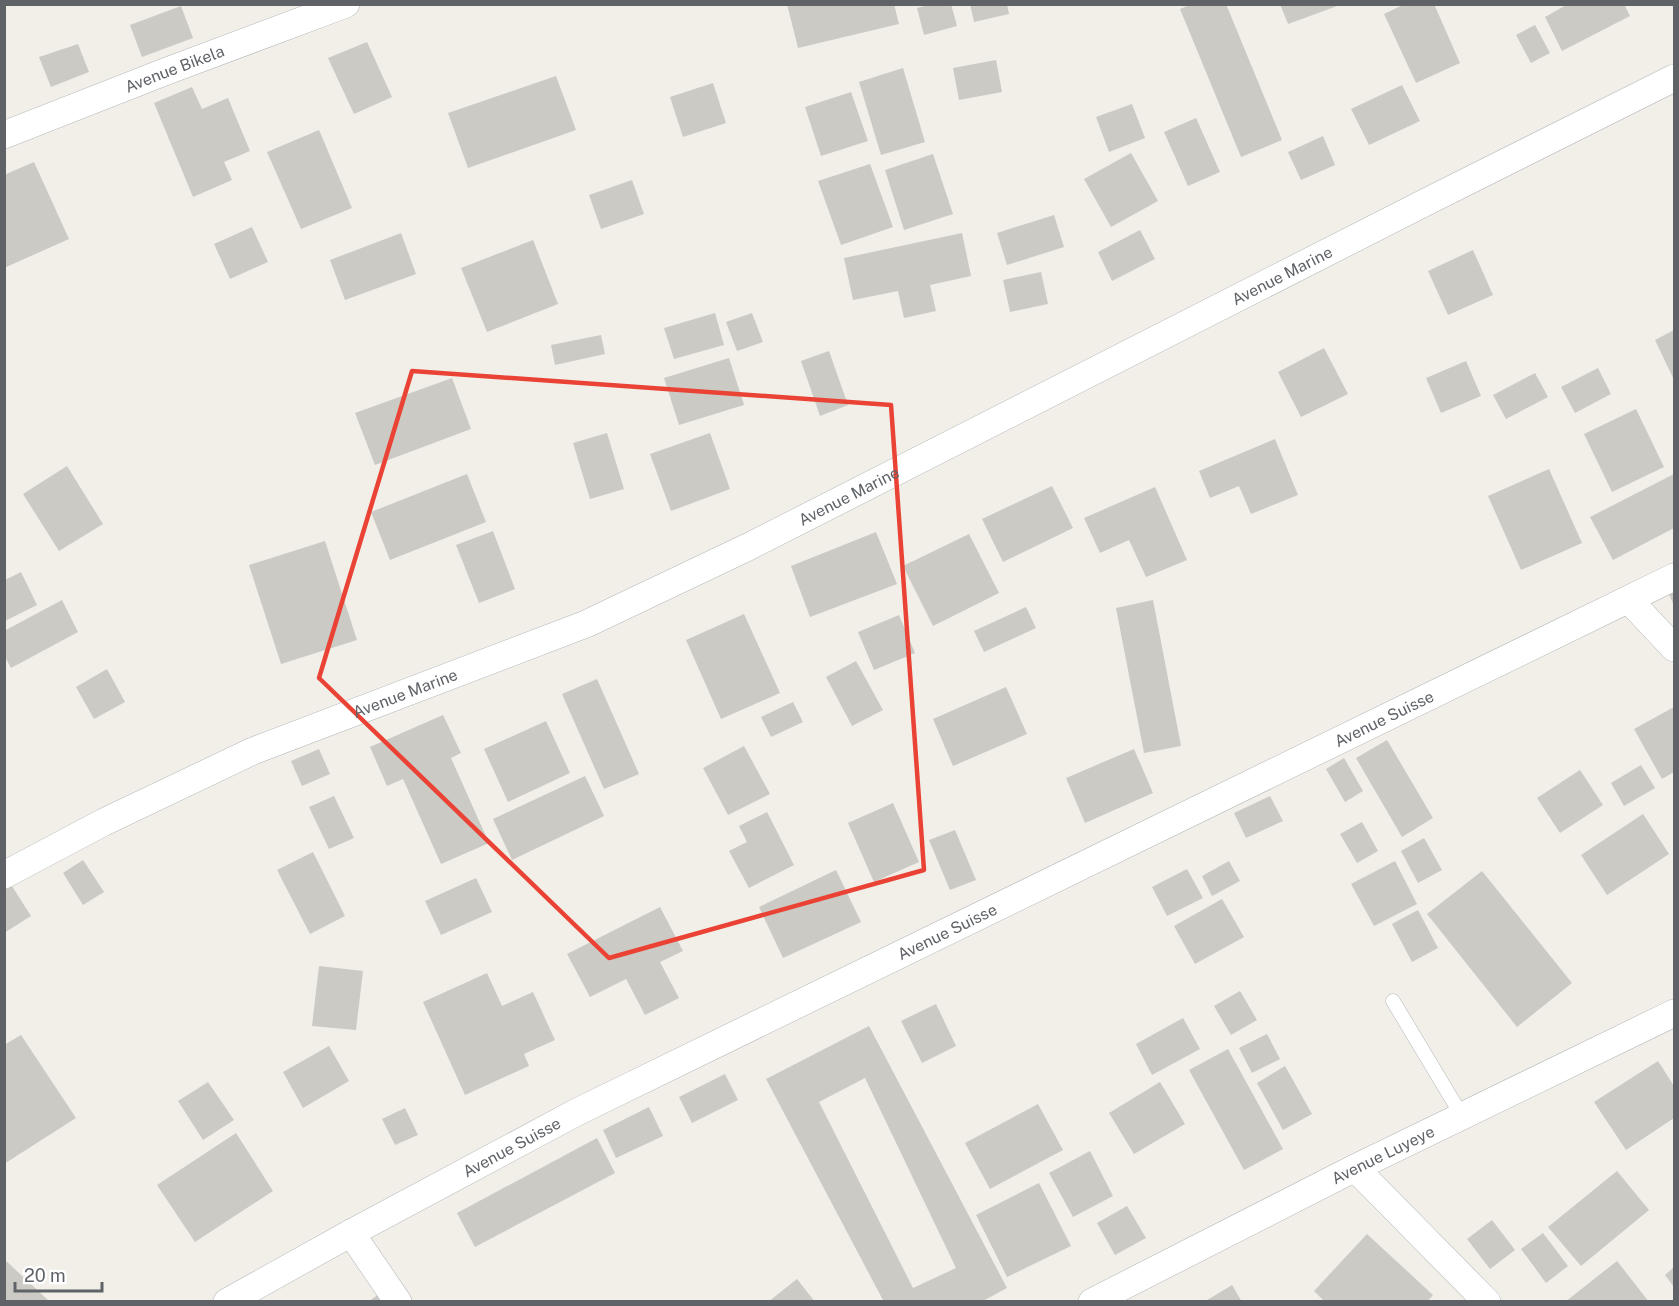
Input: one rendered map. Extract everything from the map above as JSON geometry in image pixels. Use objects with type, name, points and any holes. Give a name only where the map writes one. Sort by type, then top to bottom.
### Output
[{"type":"street","name":"Avenue Bikela","points":[[4,135],[346,4]]},
{"type":"street","name":"Avenue Marine","points":[[4,875],[104,822],[253,751],[575,629],[606,615],[748,547],[1379,225],[1674,78]]},
{"type":"street","name":"Avenue Suisse","points":[[227,1302],[577,1112],[1674,577]]},
{"type":"street","points":[[1629,600],[1674,648]]},
{"type":"street","name":"Avenue Luyeye","points":[[1092,1302],[1355,1168],[1674,1012]]},
{"type":"street","points":[[1355,1168],[1487,1302]]},
{"type":"street","points":[[351,1233],[398,1302]]},
{"type":"lane","points":[[1393,1001],[1462,1116]]},
{"type":"highlighted area","points":[[412,371],[891,405],[924,870],[609,958],[319,678]]},
{"type":"building","points":[[787,4],[894,4],[899,24],[798,48]]},
{"type":"building","points":[[932,4],[951,4],[957,26],[924,35],[917,8]]},
{"type":"building","points":[[970,4],[1007,4],[1009,14],[974,22]]},
{"type":"building","points":[[1192,4],[1226,4],[1282,140],[1241,157],[1180,9]]},
{"type":"building","points":[[1280,4],[1340,4],[1340,5],[1288,24]]},
{"type":"building","points":[[1405,4],[1434,4],[1460,63],[1416,83],[1384,14]]},
{"type":"building","points":[[1568,4],[1624,4],[1630,16],[1562,51],[1545,17]]},
{"type":"building","points":[[181,6],[193,38],[142,57],[130,25]]},
{"type":"building","points":[[1535,25],[1550,53],[1531,63],[1516,35]]},
{"type":"building","points":[[367,42],[392,97],[354,114],[328,58]]},
{"type":"building","points":[[78,44],[89,72],[51,87],[39,57]]},
{"type":"building","points":[[996,60],[1002,92],[959,100],[953,68]]},
{"type":"building","points":[[903,68],[925,142],[881,155],[859,82]]},
{"type":"building","points":[[556,76],[576,130],[468,168],[448,113]]},
{"type":"building","points":[[713,83],[726,123],[683,137],[670,97]]},
{"type":"building","points":[[1402,85],[1420,121],[1369,145],[1351,109]]},
{"type":"building","points":[[192,87],[202,109],[228,98],[250,151],[224,162],[232,180],[193,197],[154,103]]},
{"type":"building","points":[[851,92],[868,141],[821,156],[805,107]]},
{"type":"building","points":[[1132,104],[1145,138],[1109,152],[1096,117]]},
{"type":"building","points":[[1196,118],[1220,172],[1188,186],[1164,132]]},
{"type":"building","points":[[319,130],[352,208],[301,229],[267,152]]},
{"type":"building","points":[[1323,136],[1335,165],[1301,180],[1288,152]]},
{"type":"building","points":[[1131,153],[1158,201],[1111,227],[1084,179]]},
{"type":"building","points":[[933,154],[953,214],[904,230],[885,170]]},
{"type":"building","points":[[34,162],[69,239],[4,268],[4,175]]},
{"type":"building","points":[[870,164],[893,227],[841,245],[818,181]]},
{"type":"building","points":[[632,180],[644,214],[601,229],[589,195]]},
{"type":"building","points":[[1054,215],[1064,247],[1007,265],[997,233]]},
{"type":"building","points":[[252,227],[268,262],[230,279],[214,244]]},
{"type":"building","points":[[1140,230],[1155,259],[1112,281],[1098,252]]},
{"type":"building","points":[[401,233],[416,274],[345,300],[330,260]]},
{"type":"building","points":[[962,233],[971,276],[930,285],[936,311],[904,318],[898,291],[853,300],[844,258]]},
{"type":"building","points":[[533,240],[558,304],[487,332],[461,268]]},
{"type":"building","points":[[1473,250],[1493,295],[1448,315],[1428,271]]},
{"type":"building","points":[[1041,272],[1048,304],[1010,312],[1003,280]]},
{"type":"building","points":[[715,313],[724,345],[674,359],[664,328]]},
{"type":"building","points":[[752,313],[763,342],[737,351],[726,322]]},
{"type":"building","points":[[1674,330],[1674,380],[1655,340]]},
{"type":"building","points":[[601,335],[605,354],[555,365],[551,345]]},
{"type":"building","points":[[1324,348],[1348,394],[1301,417],[1278,372]]},
{"type":"building","points":[[829,351],[848,405],[820,416],[801,361]]},
{"type":"building","points":[[729,358],[744,405],[679,425],[664,378]]},
{"type":"building","points":[[1466,361],[1481,396],[1441,413],[1426,378]]},
{"type":"building","points":[[1598,368],[1611,394],[1575,413],[1561,387]]},
{"type":"building","points":[[1535,373],[1548,397],[1506,419],[1493,395]]},
{"type":"building","points":[[452,378],[471,429],[375,465],[355,413]]},
{"type":"building","points":[[1636,409],[1664,467],[1612,492],[1584,434]]},
{"type":"building","points":[[607,433],[624,489],[590,499],[573,443]]},
{"type":"building","points":[[710,433],[730,489],[671,511],[650,454]]},
{"type":"building","points":[[1275,439],[1298,495],[1251,514],[1239,486],[1210,498],[1199,471]]},
{"type":"building","points":[[67,466],[103,524],[59,551],[23,494]]},
{"type":"building","points":[[1549,469],[1582,543],[1521,570],[1488,496]]},
{"type":"building","points":[[467,474],[486,522],[390,560],[371,512]]},
{"type":"building","points":[[1674,474],[1674,528],[1613,560],[1590,517]]},
{"type":"building","points":[[1052,486],[1073,528],[1003,562],[982,519]]},
{"type":"building","points":[[1155,487],[1187,560],[1146,577],[1129,540],[1100,553],[1084,518]]},
{"type":"building","points":[[493,531],[515,589],[479,603],[456,545]]},
{"type":"building","points":[[876,532],[897,584],[810,617],[791,566]]},
{"type":"building","points":[[969,534],[999,593],[933,626],[903,566]]},
{"type":"building","points":[[325,541],[357,640],[281,664],[249,565]]},
{"type":"building","points":[[21,572],[37,605],[5,621],[5,580]]},
{"type":"building","points":[[1674,589],[1674,606],[1668,592]]},
{"type":"building","points":[[62,600],[78,632],[11,668],[4,655],[4,631]]},
{"type":"building","points":[[1153,600],[1181,746],[1144,753],[1116,608]]},
{"type":"building","points":[[1026,607],[1036,628],[984,652],[974,631]]},
{"type":"building","points":[[744,614],[780,693],[721,719],[686,640]]},
{"type":"building","points":[[899,615],[915,653],[874,670],[858,632]]},
{"type":"building","points":[[856,661],[883,710],[852,726],[826,677]]},
{"type":"building","points":[[107,669],[125,702],[94,719],[76,687]]},
{"type":"building","points":[[597,679],[639,774],[604,789],[562,694]]},
{"type":"building","points":[[1006,687],[1027,734],[953,766],[933,719]]},
{"type":"building","points":[[793,702],[803,722],[771,737],[761,717]]},
{"type":"building","points":[[1674,707],[1674,772],[1662,779],[1634,729]]},
{"type":"building","points":[[443,715],[461,753],[451,758],[489,843],[441,864],[403,779],[387,786],[370,747]]},
{"type":"building","points":[[546,721],[570,773],[508,802],[484,749]]},
{"type":"building","points":[[1387,740],[1433,818],[1402,837],[1356,758]]},
{"type":"building","points":[[744,746],[770,794],[728,815],[703,768]]},
{"type":"building","points":[[319,749],[330,774],[302,786],[291,761]]},
{"type":"building","points":[[1134,749],[1153,793],[1085,823],[1066,778]]},
{"type":"building","points":[[1344,758],[1363,791],[1345,802],[1326,769]]},
{"type":"building","points":[[1641,765],[1655,788],[1624,806],[1611,783]]},
{"type":"building","points":[[1580,770],[1603,805],[1560,833],[1537,798]]},
{"type":"building","points":[[585,776],[604,816],[512,860],[493,819]]},
{"type":"building","points":[[334,796],[354,838],[329,849],[309,807]]},
{"type":"building","points":[[1270,796],[1283,821],[1246,838],[1234,813]]},
{"type":"building","points":[[893,803],[919,862],[874,882],[848,823]]},
{"type":"building","points":[[767,812],[794,865],[749,888],[729,851],[747,842],[739,826]]},
{"type":"building","points":[[1643,814],[1669,854],[1607,895],[1581,855]]},
{"type":"building","points":[[1362,822],[1378,851],[1357,863],[1340,834]]},
{"type":"building","points":[[955,830],[976,880],[950,890],[929,840]]},
{"type":"building","points":[[1424,838],[1442,870],[1418,883],[1401,851]]},
{"type":"building","points":[[313,852],[345,916],[310,934],[277,870]]},
{"type":"building","points":[[83,860],[104,892],[83,905],[63,873]]},
{"type":"building","points":[[1229,861],[1240,881],[1212,896],[1202,876]]},
{"type":"building","points":[[1395,861],[1417,904],[1374,926],[1351,884]]},
{"type":"building","points":[[1187,869],[1203,898],[1167,916],[1152,887]]},
{"type":"building","points":[[836,870],[861,922],[783,958],[759,907]]},
{"type":"building","points":[[1482,871],[1572,983],[1517,1027],[1427,914]]},
{"type":"building","points":[[476,878],[492,912],[441,935],[425,901]]},
{"type":"building","points":[[10,883],[31,916],[4,933],[4,886]]},
{"type":"building","points":[[1222,899],[1244,937],[1195,964],[1174,926]]},
{"type":"building","points":[[660,907],[683,951],[660,962],[679,998],[645,1015],[626,979],[590,997],[567,954]]},
{"type":"building","points":[[1418,910],[1438,948],[1412,962],[1392,924]]},
{"type":"building","points":[[319,966],[363,971],[356,1030],[312,1026]]},
{"type":"building","points":[[487,973],[502,1006],[533,992],[555,1040],[524,1054],[529,1066],[465,1095],[423,1002]]},
{"type":"building","points":[[1240,991],[1257,1020],[1231,1035],[1214,1006]]},
{"type":"building","points":[[936,1004],[956,1046],[922,1063],[901,1021]]},
{"type":"building","points":[[1183,1018],[1200,1049],[1152,1075],[1136,1044]]},
{"type":"building","points":[[869,1026],[1007,1288],[981,1302],[884,1302],[766,1079]],"holes":[[[865,1078],[956,1268],[913,1288],[819,1102]]]},
{"type":"building","points":[[1267,1034],[1280,1059],[1252,1073],[1239,1048]]},
{"type":"building","points":[[21,1035],[76,1118],[4,1164],[4,1045]]},
{"type":"building","points":[[329,1046],[349,1081],[303,1108],[283,1072]]},
{"type":"building","points":[[1228,1049],[1283,1149],[1244,1170],[1189,1070]]},
{"type":"building","points":[[1658,1061],[1674,1086],[1674,1118],[1626,1150],[1594,1102]]},
{"type":"building","points":[[1285,1066],[1312,1114],[1283,1130],[1257,1083]]},
{"type":"building","points":[[725,1074],[738,1100],[692,1123],[679,1097]]},
{"type":"building","points":[[208,1082],[234,1120],[203,1140],[178,1101]]},
{"type":"building","points":[[1160,1082],[1185,1124],[1134,1154],[1109,1113]]},
{"type":"building","points":[[1038,1104],[1063,1150],[990,1189],[965,1143]]},
{"type":"building","points":[[649,1107],[663,1136],[616,1158],[603,1130]]},
{"type":"building","points":[[405,1108],[418,1135],[395,1145],[382,1119]]},
{"type":"building","points":[[236,1133],[273,1191],[195,1242],[157,1185]]},
{"type":"building","points":[[597,1138],[615,1173],[475,1247],[457,1213]]},
{"type":"building","points":[[1090,1151],[1113,1196],[1073,1217],[1049,1173]]},
{"type":"building","points":[[1617,1171],[1649,1210],[1581,1266],[1548,1227]]},
{"type":"building","points":[[1039,1183],[1071,1246],[1007,1277],[976,1215]]},
{"type":"building","points":[[1127,1206],[1146,1238],[1115,1255],[1097,1223]]},
{"type":"building","points":[[1492,1220],[1515,1250],[1490,1269],[1467,1239]]},
{"type":"building","points":[[1543,1233],[1568,1266],[1546,1283],[1521,1249]]},
{"type":"building","points":[[1367,1234],[1433,1295],[1427,1302],[1325,1302],[1314,1291]]},
{"type":"building","points":[[4,1259],[50,1302],[4,1302]]},
{"type":"building","points":[[1617,1261],[1649,1302],[1565,1302]]},
{"type":"building","points":[[1674,1267],[1674,1287],[1665,1275]]},
{"type":"building","points":[[797,1279],[815,1302],[768,1302]]},
{"type":"building","points":[[1232,1285],[1242,1302],[1204,1302]]},
{"type":"building","points":[[379,1294],[385,1302],[368,1302]]}]
